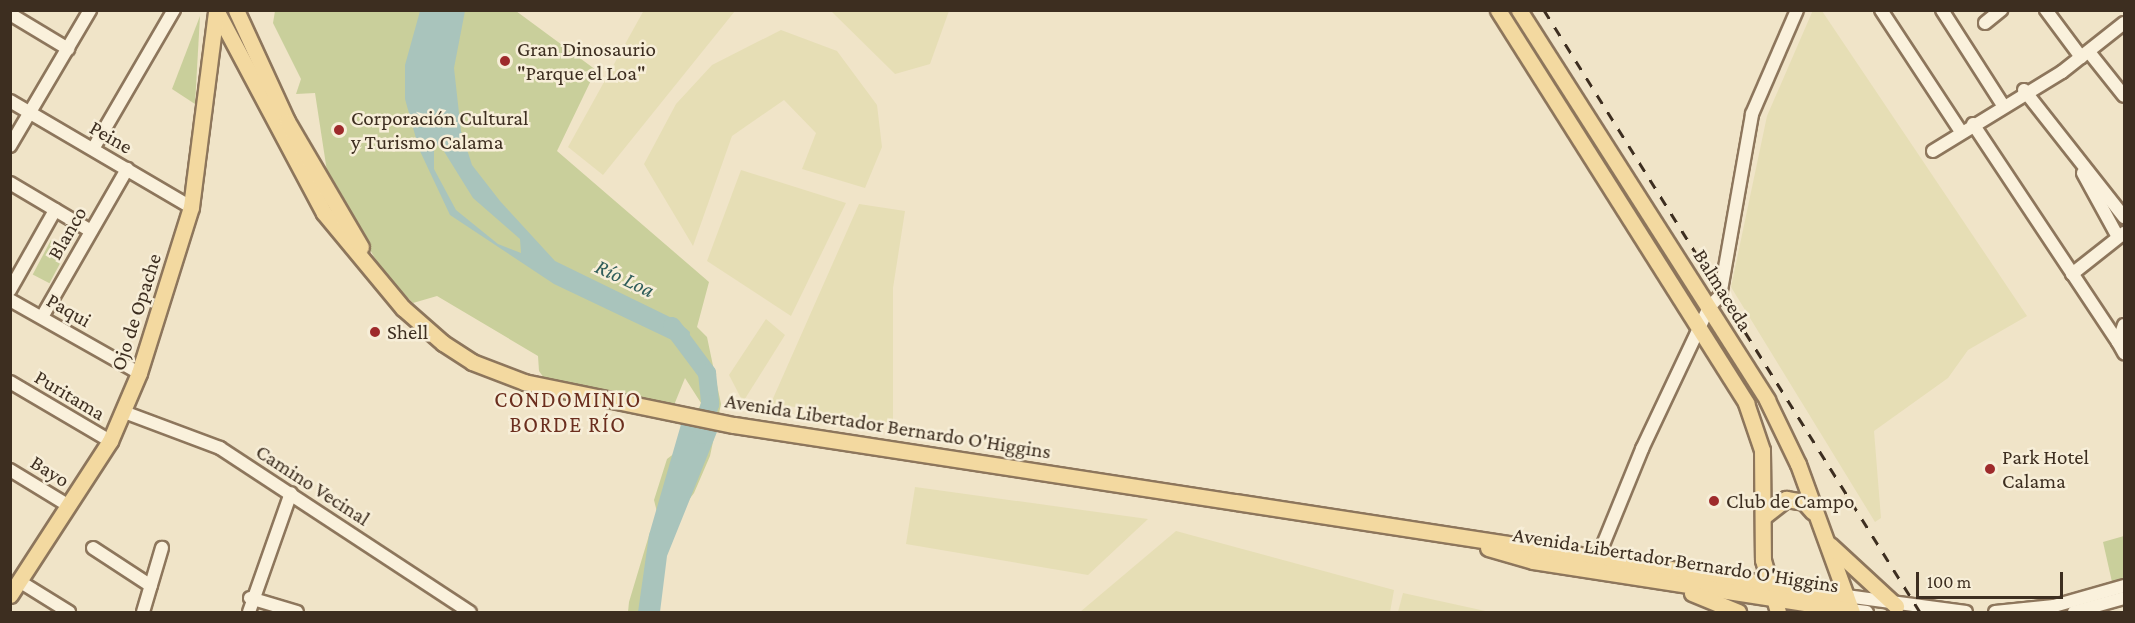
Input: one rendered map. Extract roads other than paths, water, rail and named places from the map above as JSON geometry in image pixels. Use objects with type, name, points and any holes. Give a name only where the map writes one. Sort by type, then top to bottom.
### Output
[{"type":"main road","name":"Avenida Libertador Bernardo O'Higgins","points":[[236,10],[287,121],[381,281]]},
{"type":"main road","name":"Balmaceda","points":[[1498,10],[1700,327],[1752,418],[1764,467],[1763,560],[1773,598]]},
{"type":"main road","name":"Balmaceda","points":[[1519,10],[1778,420],[1849,606]]},
{"type":"main road","name":"Avenida Libertador Bernardo O'Higgins","points":[[216,11],[288,154],[324,213],[381,281],[425,327],[472,362],[534,386],[734,425],[1744,580],[1773,598]]},
{"type":"main road","name":"Ojo de Opache","points":[[10,595],[110,441],[139,373],[191,207],[216,11]]},
{"type":"main road","points":[[1764,516],[1786,499],[1798,500],[1813,512]]},
{"type":"main road","name":"Avenida Libertador Bernardo O'Higgins","points":[[1425,530],[1533,561],[1773,598],[1849,606]]},
{"type":"main road","points":[[1824,538],[1896,606]]},
{"type":"main road","points":[[1744,580],[1763,560]]},
{"type":"main road","points":[[1652,579],[1738,612]]},
{"type":"street","points":[[10,146],[90,10]]},
{"type":"street","points":[[93,149],[174,10]]},
{"type":"street","points":[[1598,557],[1700,327],[1709,308],[1720,296],[1752,114],[1797,10]]},
{"type":"street","points":[[1881,10],[1961,132]]},
{"type":"street","points":[[1942,10],[2002,104]]},
{"type":"street","points":[[1985,23],[2001,10]]},
{"type":"street","points":[[2046,10],[2124,96]]},
{"type":"street","points":[[10,14],[68,49]]},
{"type":"street","points":[[1933,151],[2002,104],[2085,54],[2124,23]]},
{"type":"street","points":[[2024,90],[2082,169],[2124,217]]},
{"type":"street","name":"Peine","points":[[10,101],[191,207]]},
{"type":"street","points":[[1973,124],[2124,353]]},
{"type":"street","points":[[2072,274],[2121,235],[2082,169]]},
{"type":"street","name":"Blanco","points":[[42,317],[127,170]]},
{"type":"street","points":[[10,183],[91,231]]},
{"type":"street","name":"Blanco","points":[[10,290],[55,210]]},
{"type":"street","name":"Paqui","points":[[10,300],[139,373]]},
{"type":"street","points":[[2118,342],[2124,325]]},
{"type":"street","name":"Puritama","points":[[10,382],[110,441]]},
{"type":"street","name":"Camino Vecinal","points":[[124,412],[220,448],[470,612]]},
{"type":"street","name":"Bayo","points":[[10,470],[69,506]]},
{"type":"street","points":[[249,612],[250,598],[291,493]]},
{"type":"street","points":[[93,548],[151,586]]},
{"type":"street","points":[[143,612],[162,548]]},
{"type":"street","points":[[19,581],[69,612]]},
{"type":"street","points":[[1995,612],[2054,606],[2124,586]]},
{"type":"street","points":[[250,598],[297,612]]},
{"type":"street","points":[[2074,612],[2124,598]]},
{"type":"street","points":[[1849,606],[1896,606],[1966,612]]},
{"type":"street","points":[[1849,606],[1867,612]]},
{"type":"water","points":[[420,11],[465,11],[454,68],[461,131],[472,165],[500,201],[555,261],[676,320],[690,332],[689,342],[676,342],[554,284],[450,215],[419,149],[405,99],[405,65]],"holes":[[[440,145],[473,198],[520,239],[521,253],[498,244],[456,210],[434,169],[434,146]]]},
{"type":"water","points":[[682,421],[719,427],[667,556],[660,612],[638,612],[649,535]]},
{"type":"waterway","name":"Río Loa","points":[[672,326],[707,373],[710,404],[701,435]]},
{"type":"railway","points":[[1544,10],[1920,612]]},
{"type":"place","name":"Gran Dinosaurio \"Parque el Loa\"","points":[[505,61]]},
{"type":"place","name":"Corporación Cultural y Turismo Calama","points":[[339,130]]},
{"type":"place","name":"Shell","points":[[375,332]]},
{"type":"place","name":"Park Hotel Calama","points":[[1990,469]]},
{"type":"place","name":"Club de Campo","points":[[1714,501]]},
{"type":"district","name":"CONDOMINIO BORDE RÍO","points":[[568,412]]}]
